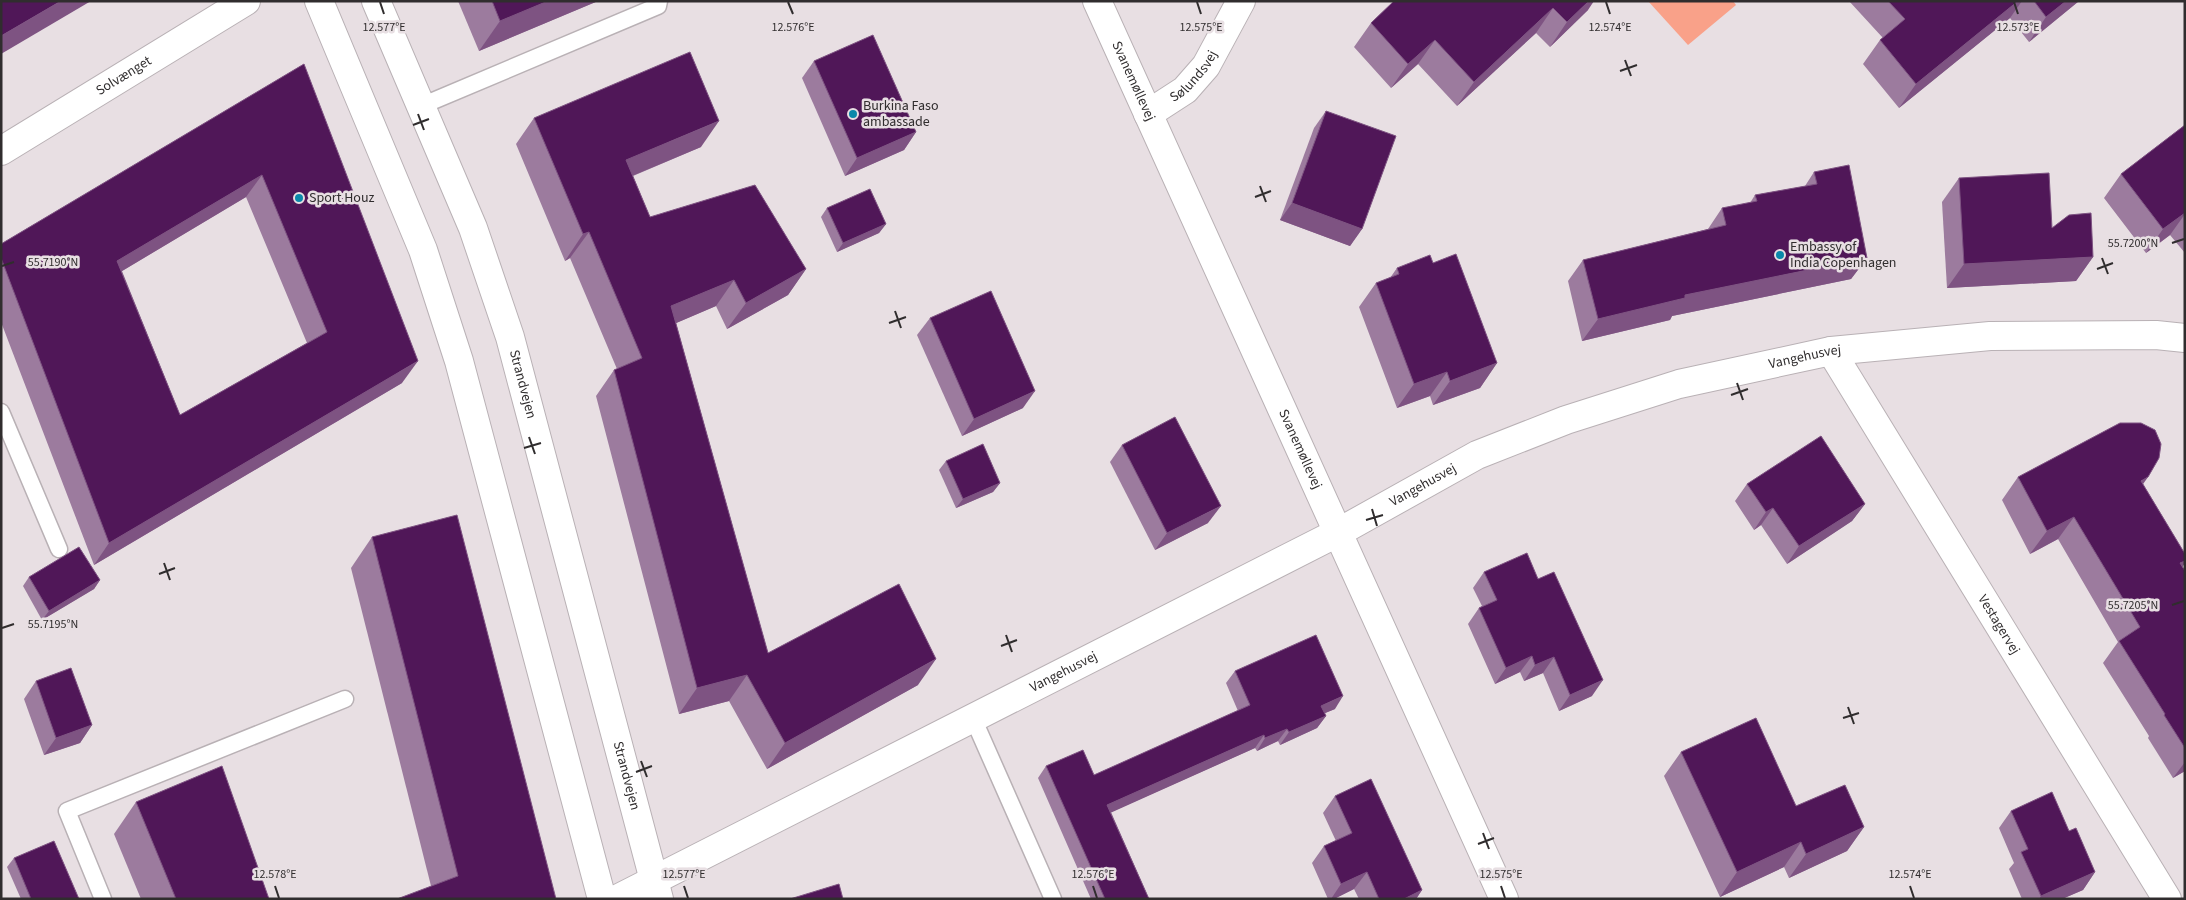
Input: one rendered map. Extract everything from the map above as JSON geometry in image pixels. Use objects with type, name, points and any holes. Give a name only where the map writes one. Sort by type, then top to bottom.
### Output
[{"type":"street","name":"Solvænget","points":[[1,151],[246,1]]},
{"type":"street","points":[[319,1],[423,250],[459,361],[602,899]]},
{"type":"street","name":"Strandvejen","points":[[376,1],[472,228],[510,337],[657,889]]},
{"type":"street","name":"Svanemøllevej","points":[[1097,1],[1504,899]]},
{"type":"street","name":"Sølundsvej","points":[[1148,114],[1185,90],[1206,66],[1241,1]]},
{"type":"street","name":"Vangehusvej","points":[[617,899],[657,889],[973,718],[1339,532],[1477,455],[1566,420],[1679,384],[1832,351],[1990,336],[2156,335],[2185,338]]},
{"type":"street","name":"Vestagervej","points":[[1832,351],[2167,899]]},
{"type":"lane","points":[[421,106],[658,6],[659,1]]},
{"type":"lane","points":[[1,412],[59,549]]},
{"type":"lane","points":[[103,899],[67,811],[345,699]]},
{"type":"lane","points":[[973,718],[1053,899]]},
{"type":"shaded area","points":[[1648,1],[1733,1],[1736,5],[1688,45]]},
{"type":"building","points":[[1,1],[61,1],[1,36]]},
{"type":"building","points":[[492,1],[548,1],[500,21]]},
{"type":"building","points":[[1394,1],[1589,1],[1567,22],[1553,8],[1474,82],[1435,40],[1408,64],[1371,23]]},
{"type":"building","points":[[1888,1],[2018,1],[1916,84],[1880,40],[1905,19]]},
{"type":"building","points":[[2034,1],[2066,1],[2046,17]]},
{"type":"building","name":"Burkina Faso ambassade","points":[[873,35],[916,132],[857,158],[814,61]]},
{"type":"building","points":[[690,52],[719,121],[626,160],[650,217],[755,185],[806,269],[746,303],[734,280],[671,306],[768,653],[899,584],[936,659],[785,743],[747,675],[697,688],[614,370],[642,358],[589,232],[583,234],[534,118]]},
{"type":"building","points":[[304,64],[418,361],[109,543],[1,258],[1,244]],"holes":[[[262,175],[327,332],[180,415],[117,261]]]},
{"type":"building","points":[[1326,111],[1396,136],[1362,229],[1292,203]]},
{"type":"building","points":[[2185,125],[2185,213],[2163,229],[2121,174]]},
{"type":"building","points":[[1849,165],[1867,258],[1685,295],[1685,298],[1598,319],[1583,260],[1726,225],[1722,208],[1757,201],[1755,195],[1817,184],[1814,172]]},
{"type":"building","points":[[2049,173],[2052,228],[2069,215],[2091,213],[2093,257],[1964,264],[1959,178]]},
{"type":"building","points":[[870,189],[886,224],[843,243],[827,208]]},
{"type":"building","points":[[1456,254],[1497,363],[1450,381],[1447,372],[1414,384],[1376,283],[1399,274],[1397,268],[1430,255],[1433,263]]},
{"type":"building","points":[[991,291],[1035,391],[974,419],[930,318]]},
{"type":"building","points":[[1175,417],[1221,506],[1167,533],[1122,445]]},
{"type":"building","points":[[2120,423],[2141,423],[2155,430],[2161,444],[2159,458],[2148,477],[2141,481],[2185,554],[2185,561],[2180,563],[2185,571],[2185,748],[2119,641],[2140,627],[2074,517],[2047,531],[2018,477]]},
{"type":"building","points":[[1821,436],[1865,504],[1799,546],[1773,508],[1766,512],[1747,484]]},
{"type":"building","points":[[983,444],[1000,483],[963,499],[946,461]]},
{"type":"building","points":[[457,515],[556,899],[397,899],[458,876],[372,537]]},
{"type":"building","points":[[79,547],[100,580],[49,611],[29,577]]},
{"type":"building","points":[[1527,553],[1538,579],[1554,572],[1603,680],[1570,695],[1554,657],[1535,665],[1532,656],[1506,668],[1479,608],[1497,600],[1484,572]]},
{"type":"building","points":[[1316,635],[1343,696],[1321,706],[1326,716],[1289,732],[1287,729],[1265,738],[1264,735],[1107,805],[1149,899],[1105,899],[1046,766],[1083,750],[1094,775],[1250,705],[1235,671]]},
{"type":"building","points":[[71,668],[92,725],[56,738],[36,681]]},
{"type":"building","points":[[1756,718],[1796,806],[1845,785],[1864,827],[1806,854],[1801,842],[1737,872],[1681,752]]},
{"type":"building","points":[[222,766],[269,899],[176,899],[136,802]]},
{"type":"building","points":[[1371,779],[1422,890],[1404,899],[1379,899],[1367,872],[1341,884],[1324,846],[1352,833],[1335,796]]},
{"type":"building","points":[[2052,792],[2069,831],[2076,828],[2095,872],[2041,896],[2021,852],[2028,849],[2011,811]]},
{"type":"building","points":[[54,841],[79,899],[31,899],[14,858]]},
{"type":"building","points":[[839,884],[843,899],[790,899]]},
{"type":"place","name":"Burkina Faso ambassade","points":[[853,114]]},
{"type":"place","name":"Sport Houz","points":[[299,198]]},
{"type":"place","name":"Embassy of India Copenhagen","points":[[1780,255]]}]
